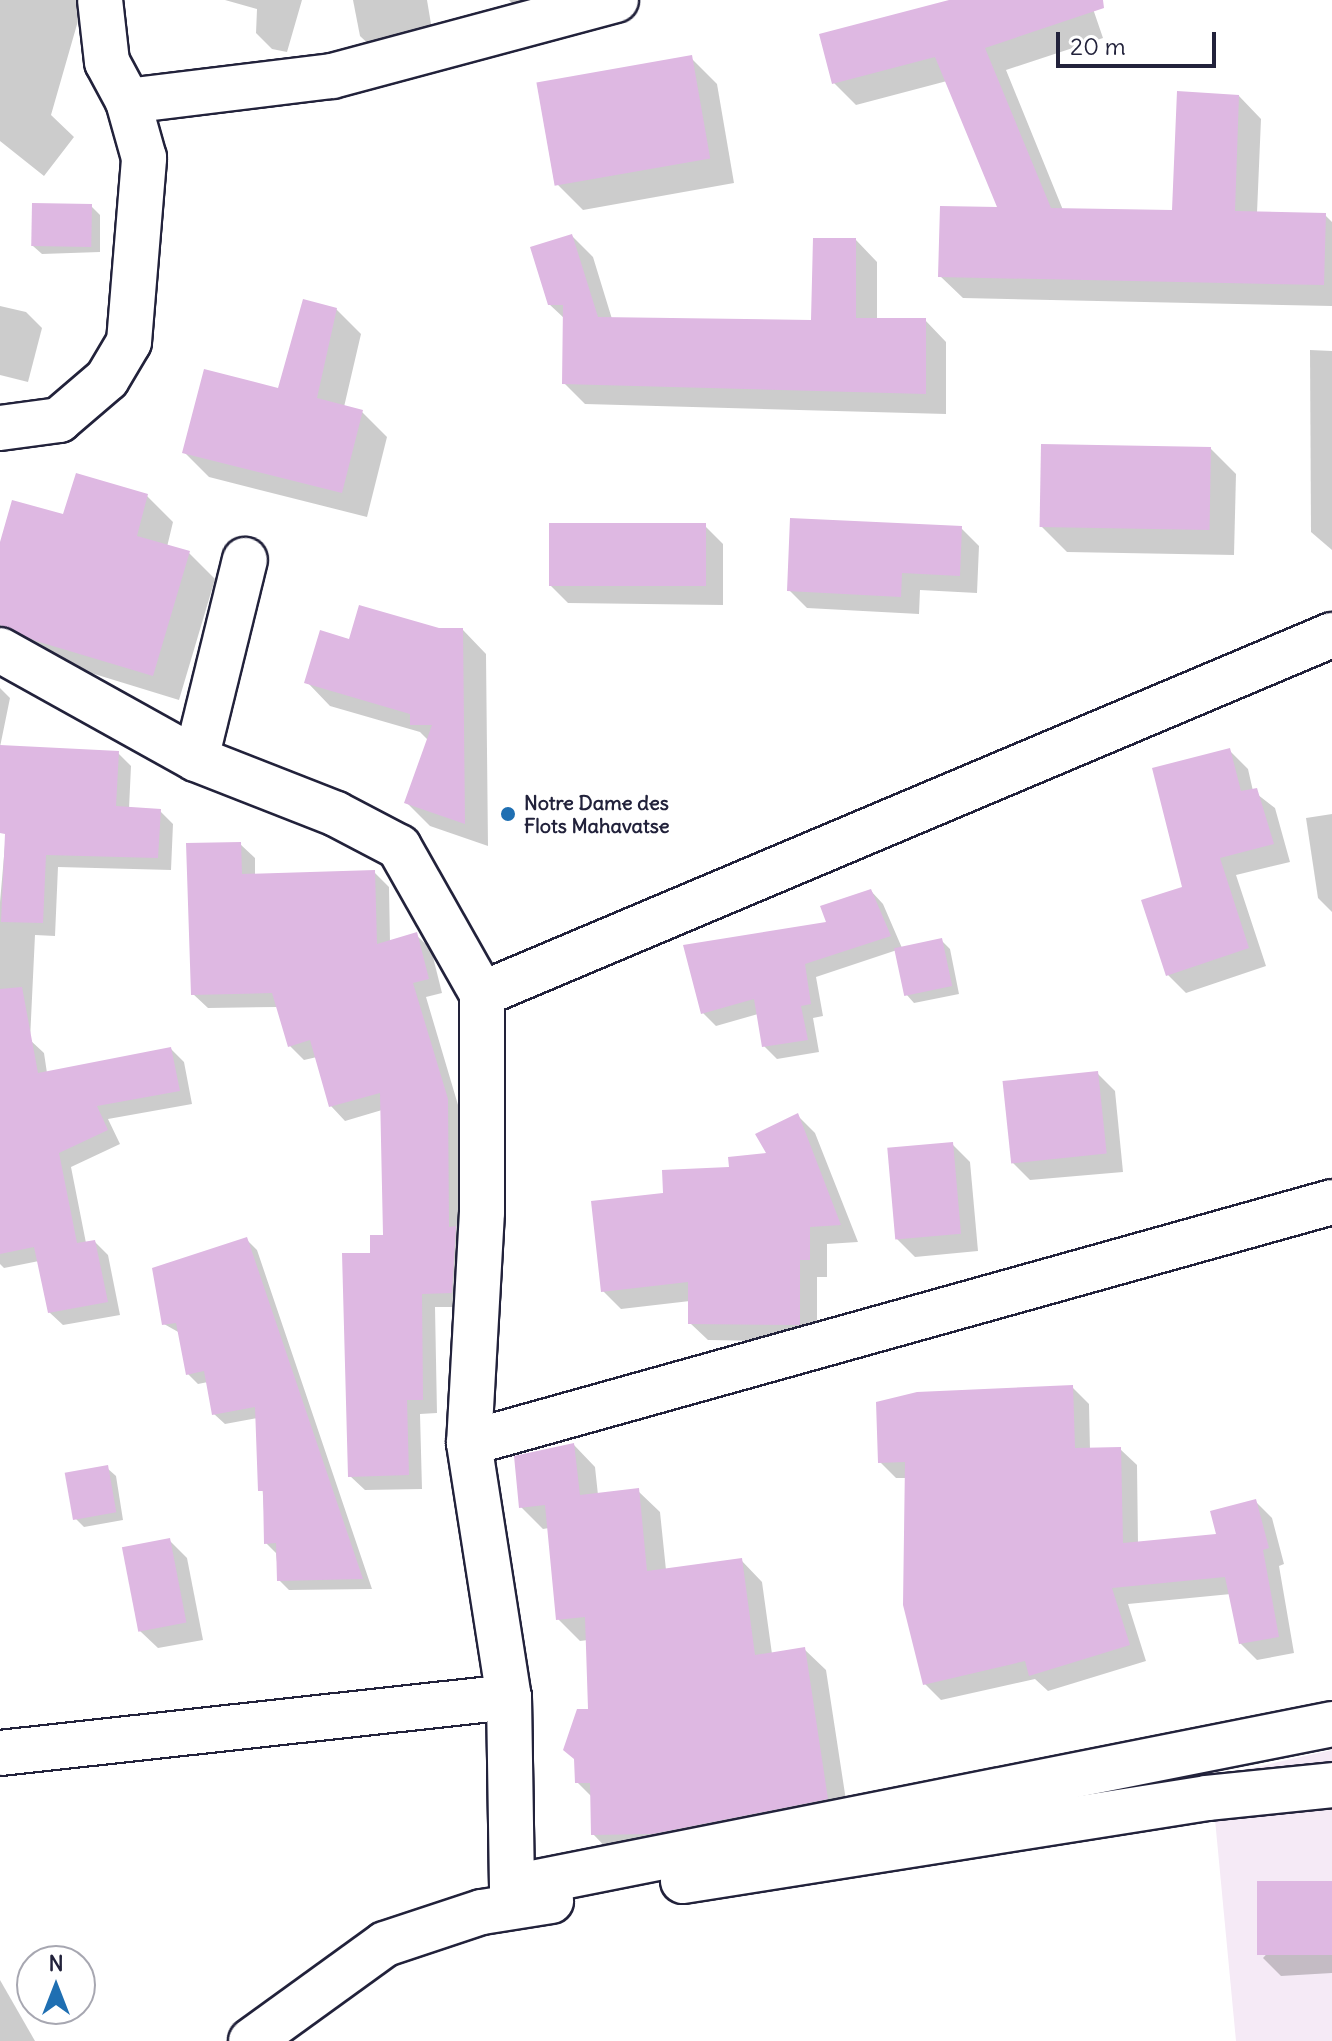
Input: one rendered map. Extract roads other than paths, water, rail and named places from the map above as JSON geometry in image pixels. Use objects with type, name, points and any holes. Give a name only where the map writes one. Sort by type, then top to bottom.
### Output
[{"type":"street","points":[[0,428],[59,420],[107,379],[129,342],[144,158],[128,101],[107,62],[100,0]]},
{"type":"street","points":[[128,101],[332,76],[616,0]]},
{"type":"street","points":[[196,759],[245,560]]},
{"type":"street","points":[[482,994],[1332,635]]},
{"type":"street","points":[[0,650],[196,759],[336,814],[399,847],[482,994],[482,1212],[469,1443],[509,1697],[512,1887],[1332,1724]]},
{"type":"street","points":[[469,1443],[1332,1202]]},
{"type":"street","points":[[0,1753],[509,1697]]},
{"type":"street","points":[[251,2041],[385,1944],[482,1912],[1207,1798],[1332,1785]]},
{"type":"place","name":"Notre Dame des Flots Mahavatse","points":[[508,814]]}]
